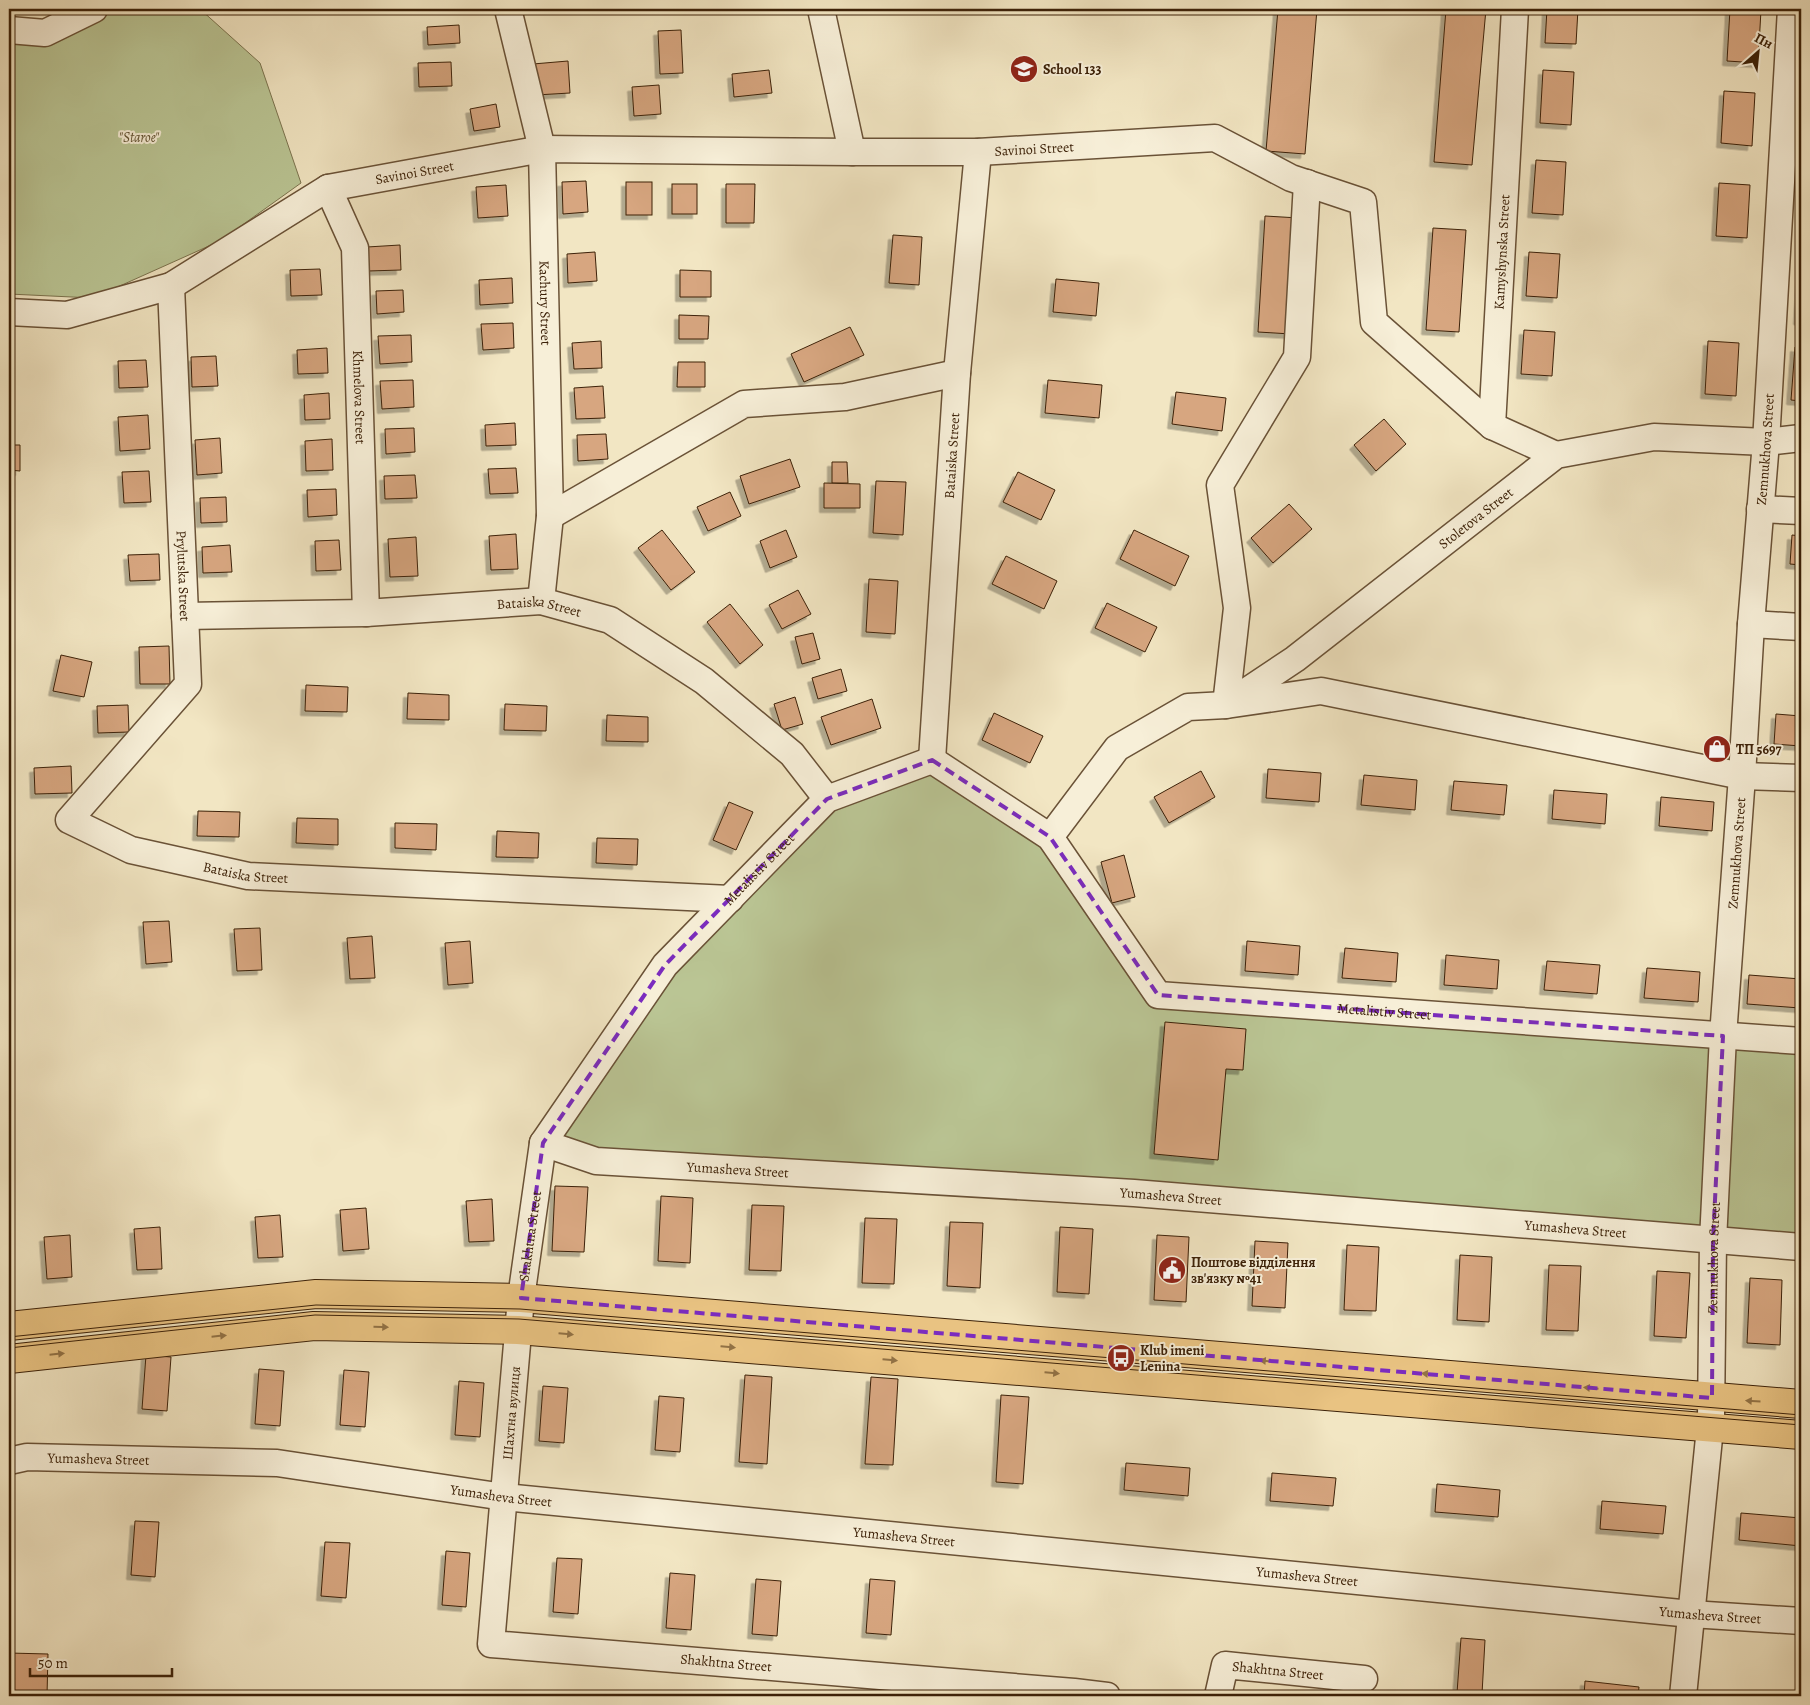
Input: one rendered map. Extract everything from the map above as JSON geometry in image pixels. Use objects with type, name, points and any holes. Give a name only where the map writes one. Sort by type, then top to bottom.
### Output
[{"type":"main road","points":[[9,1326],[316,1294],[520,1298],[1801,1404]]},
{"type":"main road","points":[[9,1359],[314,1326],[518,1330],[1801,1435]]},
{"type":"street","points":[[9,30],[45,33],[94,9]]},
{"type":"street","name":"Kachury Street","points":[[508,9],[542,149],[550,516],[541,601]]},
{"type":"street","points":[[821,9],[852,152]]},
{"type":"street","name":"Kamyshynska Street","points":[[1492,426],[1515,9]]},
{"type":"street","name":"Zemnukhova Street","points":[[1683,1696],[1712,1398],[1713,1241],[1723,1036],[1751,624],[1766,442],[1791,9]]},
{"type":"street","name":"Savinoi Street","points":[[9,312],[67,315],[171,286],[328,188],[542,149],[978,152],[1216,138],[1291,178],[1307,183]]},
{"type":"street","name":"Bataiska Street","points":[[932,760],[957,373],[978,152]]},
{"type":"street","points":[[1226,705],[1237,608],[1220,485],[1297,357],[1307,183],[1363,202],[1374,322],[1492,426],[1556,455]]},
{"type":"street","name":"Khmelova Street","points":[[328,188],[355,248],[366,613]]},
{"type":"street","name":"Prylutska Street","points":[[68,820],[188,684],[171,286]]},
{"type":"street","points":[[550,516],[744,404],[845,397],[957,373]]},
{"type":"street","name":"Stoletova Street","points":[[1226,705],[1295,659],[1556,455],[1654,437],[1766,442],[1801,438]]},
{"type":"street","points":[[1760,509],[1801,511]]},
{"type":"street","name":"Bataiska Street","points":[[185,616],[366,613],[541,601],[610,620],[704,681],[792,754],[827,799]]},
{"type":"street","points":[[1751,624],[1801,627]]},
{"type":"street","points":[[1050,837],[1117,748],[1188,707],[1226,705],[1321,691],[1742,776],[1801,778]]},
{"type":"street","name":"Metalistiv Street","points":[[543,1143],[665,965],[827,799],[932,760],[1050,837],[1158,995],[1801,1041]]},
{"type":"street","name":"Bataiska Street","points":[[68,820],[131,850],[248,876],[730,899]]},
{"type":"street","name":"Yumasheva Street","points":[[543,1143],[596,1161],[1125,1192],[1801,1248]]},
{"type":"street","name":"Shakhtna Street","points":[[518,1330],[520,1298],[543,1143]]},
{"type":"street","name":"Шахтна вулиця","points":[[504,1497],[518,1330]]},
{"type":"street","name":"Yumasheva Street","points":[[9,1461],[27,1458],[277,1463],[504,1497],[1691,1614],[1801,1622]]},
{"type":"street","name":"Shakhtna Street","points":[[504,1497],[491,1644],[1107,1696]]},
{"type":"street","name":"Shakhtna Street","points":[[1218,1696],[1225,1665],[1364,1679]]},
{"type":"highlighted area","points":[[932,760],[1050,837],[1158,995],[1723,1036],[1713,1241],[1712,1398],[521,1298],[543,1143],[665,965],[827,799]]},
{"type":"green space","name":"\"Staroe\"","points":[[105,9],[200,9],[260,63],[301,183],[220,241],[93,298],[9,294],[9,37]]},
{"type":"green space","points":[[930,771],[1043,846],[1155,1006],[1801,1048],[1801,1236],[601,1152],[558,1138],[674,973],[834,809]]},
{"type":"building","points":[[1278,9],[1317,9],[1305,154],[1266,151]]},
{"type":"building","points":[[1446,9],[1486,9],[1472,165],[1434,162]]},
{"type":"building","points":[[1547,9],[1578,9],[1576,44],[1545,43]]},
{"type":"building","points":[[1730,9],[1761,10],[1758,63],[1727,61]]},
{"type":"building","points":[[459,25],[460,43],[428,45],[427,27]]},
{"type":"building","points":[[681,30],[683,73],[660,74],[658,31]]},
{"type":"building","points":[[568,61],[570,93],[536,95],[533,64]]},
{"type":"building","points":[[451,62],[452,86],[419,87],[418,63]]},
{"type":"building","points":[[769,70],[772,93],[734,97],[732,74]]},
{"type":"building","points":[[1543,70],[1574,72],[1571,125],[1540,123]]},
{"type":"building","points":[[659,85],[661,114],[634,116],[632,87]]},
{"type":"building","points":[[1724,91],[1755,93],[1752,146],[1721,143]]},
{"type":"building","points":[[496,104],[500,127],[474,131],[470,109]]},
{"type":"building","points":[[1536,160],[1566,162],[1563,215],[1532,213]]},
{"type":"building","points":[[586,181],[588,212],[563,214],[562,182]]},
{"type":"building","points":[[626,182],[652,182],[652,215],[626,215]]},
{"type":"building","points":[[1719,183],[1750,185],[1747,238],[1716,236]]},
{"type":"building","points":[[672,184],[697,184],[697,214],[672,214]]},
{"type":"building","points":[[726,184],[755,184],[754,223],[726,223]]},
{"type":"building","points":[[506,185],[508,216],[478,218],[476,187]]},
{"type":"building","points":[[1265,216],[1299,218],[1291,334],[1258,332]]},
{"type":"building","points":[[1433,228],[1466,230],[1459,332],[1426,330]]},
{"type":"building","points":[[893,235],[922,237],[919,285],[889,283]]},
{"type":"building","points":[[400,245],[401,270],[368,271],[367,247]]},
{"type":"building","points":[[595,252],[597,281],[568,283],[567,254]]},
{"type":"building","points":[[1529,252],[1560,254],[1557,298],[1526,296]]},
{"type":"building","points":[[320,269],[322,295],[291,296],[290,270]]},
{"type":"building","points":[[1801,269],[1801,321],[1798,320]]},
{"type":"building","points":[[680,270],[711,271],[711,297],[680,297]]},
{"type":"building","points":[[512,278],[513,303],[480,305],[479,280]]},
{"type":"building","points":[[1056,279],[1099,283],[1096,316],[1053,312]]},
{"type":"building","points":[[403,290],[404,312],[377,314],[376,291]]},
{"type":"building","points":[[679,315],[709,316],[708,339],[679,339]]},
{"type":"building","points":[[513,323],[514,348],[483,350],[481,324]]},
{"type":"building","points":[[850,327],[864,355],[804,382],[791,354]]},
{"type":"building","points":[[1524,330],[1555,332],[1552,376],[1521,374]]},
{"type":"building","points":[[411,335],[412,362],[380,364],[378,336]]},
{"type":"building","points":[[601,341],[602,368],[574,369],[572,343]]},
{"type":"building","points":[[1708,341],[1739,343],[1736,396],[1705,394]]},
{"type":"building","points":[[1795,347],[1801,348],[1801,401],[1791,400]]},
{"type":"building","points":[[327,348],[328,373],[298,374],[297,350]]},
{"type":"building","points":[[216,356],[218,386],[192,387],[191,357]]},
{"type":"building","points":[[146,360],[148,387],[119,388],[118,361]]},
{"type":"building","points":[[678,362],[705,362],[705,387],[677,387]]},
{"type":"building","points":[[413,380],[414,407],[382,409],[380,381]]},
{"type":"building","points":[[1048,380],[1102,385],[1099,418],[1045,413]]},
{"type":"building","points":[[603,386],[605,418],[576,419],[574,388]]},
{"type":"building","points":[[1176,392],[1226,398],[1222,431],[1172,424]]},
{"type":"building","points":[[329,393],[330,419],[305,420],[304,395]]},
{"type":"building","points":[[148,415],[150,449],[120,451],[118,417]]},
{"type":"building","points":[[1384,419],[1406,444],[1376,471],[1354,445]]},
{"type":"building","points":[[515,423],[516,445],[486,446],[485,425]]},
{"type":"building","points":[[414,428],[415,452],[386,454],[385,429]]},
{"type":"building","points":[[606,434],[608,459],[578,461],[577,435]]},
{"type":"building","points":[[220,438],[222,473],[197,475],[195,440]]},
{"type":"building","points":[[332,439],[333,470],[306,471],[305,441]]},
{"type":"building","points":[[9,445],[20,445],[20,471],[9,470]]},
{"type":"building","points":[[790,459],[800,487],[749,504],[740,476]]},
{"type":"building","points":[[832,462],[847,462],[848,483],[832,483]]},
{"type":"building","points":[[516,468],[518,493],[490,494],[488,469]]},
{"type":"building","points":[[149,471],[151,502],[124,503],[122,472]]},
{"type":"building","points":[[1018,472],[1055,490],[1041,520],[1003,502]]},
{"type":"building","points":[[415,475],[417,498],[385,499],[384,476]]},
{"type":"building","points":[[876,481],[906,482],[903,535],[873,533]]},
{"type":"building","points":[[824,483],[860,484],[860,508],[824,508]]},
{"type":"building","points":[[336,489],[337,515],[308,517],[307,490]]},
{"type":"building","points":[[730,492],[741,516],[708,531],[697,507]]},
{"type":"building","points":[[226,497],[227,522],[201,523],[200,498]]},
{"type":"building","points":[[1289,504],[1312,529],[1273,563],[1251,538]]},
{"type":"building","points":[[662,530],[695,572],[671,590],[638,548]]},
{"type":"building","points":[[786,530],[797,557],[770,568],[760,541]]},
{"type":"building","points":[[1134,530],[1189,556],[1175,586],[1120,559]]},
{"type":"building","points":[[516,534],[518,569],[491,570],[489,536]]},
{"type":"building","points":[[1792,535],[1801,536],[1801,565],[1790,564]]},
{"type":"building","points":[[416,537],[418,576],[390,577],[388,539]]},
{"type":"building","points":[[339,540],[341,570],[316,571],[315,541]]},
{"type":"building","points":[[230,545],[232,572],[203,573],[202,547]]},
{"type":"building","points":[[159,554],[160,580],[130,581],[128,555]]},
{"type":"building","points":[[1006,556],[1057,581],[1044,609],[992,584]]},
{"type":"building","points":[[869,579],[898,581],[895,634],[866,632]]},
{"type":"building","points":[[798,590],[811,614],[782,629],[769,605]]},
{"type":"building","points":[[1107,603],[1157,627],[1145,652],[1095,628]]},
{"type":"building","points":[[730,604],[763,645],[740,664],[707,622]]},
{"type":"building","points":[[813,633],[820,659],[802,664],[795,637]]},
{"type":"building","points":[[169,646],[170,684],[140,684],[139,647]]},
{"type":"building","points":[[61,655],[92,662],[84,697],[53,691]]},
{"type":"building","points":[[841,669],[847,691],[818,699],[812,678]]},
{"type":"building","points":[[306,685],[348,687],[347,712],[305,711]]},
{"type":"building","points":[[408,693],[449,695],[449,720],[407,719]]},
{"type":"building","points":[[795,697],[803,724],[782,730],[774,704]]},
{"type":"building","points":[[872,699],[881,728],[831,745],[821,717]]},
{"type":"building","points":[[505,704],[547,706],[546,731],[504,730]]},
{"type":"building","points":[[128,705],[129,732],[98,733],[97,706]]},
{"type":"building","points":[[994,713],[1043,736],[1030,763],[982,740]]},
{"type":"building","points":[[1776,714],[1801,716],[1801,746],[1774,744]]},
{"type":"building","points":[[607,715],[648,717],[648,742],[606,741]]},
{"type":"building","points":[[71,766],[72,793],[35,794],[34,768]]},
{"type":"building","points":[[1268,769],[1321,773],[1319,802],[1266,798]]},
{"type":"building","points":[[1201,771],[1215,797],[1169,823],[1154,797]]},
{"type":"building","points":[[1364,775],[1417,780],[1415,810],[1361,805]]},
{"type":"building","points":[[1454,781],[1507,785],[1504,815],[1451,810]]},
{"type":"building","points":[[1554,790],[1607,794],[1605,824],[1552,819]]},
{"type":"building","points":[[1661,797],[1714,802],[1712,831],[1659,826]]},
{"type":"building","points":[[729,802],[753,812],[736,850],[713,840]]},
{"type":"building","points":[[198,811],[240,812],[239,837],[197,836]]},
{"type":"building","points":[[297,818],[338,819],[338,845],[296,843]]},
{"type":"building","points":[[395,823],[437,824],[436,850],[395,848]]},
{"type":"building","points":[[497,831],[539,833],[538,858],[496,857]]},
{"type":"building","points":[[597,838],[638,839],[637,865],[596,863]]},
{"type":"building","points":[[1124,855],[1135,897],[1112,903],[1101,862]]},
{"type":"building","points":[[169,921],[172,962],[146,964],[143,922]]},
{"type":"building","points":[[260,928],[262,970],[237,971],[234,929]]},
{"type":"building","points":[[372,936],[375,978],[350,979],[347,938]]},
{"type":"building","points":[[470,941],[473,983],[448,985],[445,943]]},
{"type":"building","points":[[1247,941],[1300,946],[1298,975],[1245,971]]},
{"type":"building","points":[[1345,948],[1398,953],[1396,982],[1342,978]]},
{"type":"building","points":[[1446,955],[1499,960],[1497,989],[1444,985]]},
{"type":"building","points":[[1547,961],[1600,965],[1597,994],[1544,990]]},
{"type":"building","points":[[1647,968],[1700,972],[1698,1002],[1644,998]]},
{"type":"building","points":[[1749,975],[1801,979],[1800,1008],[1747,1004]]},
{"type":"building","points":[[1165,1022],[1246,1029],[1243,1070],[1226,1069],[1218,1160],[1154,1154]]},
{"type":"building","points":[[555,1186],[588,1187],[584,1252],[552,1251]]},
{"type":"building","points":[[661,1196],[693,1198],[690,1263],[658,1261]]},
{"type":"building","points":[[492,1199],[494,1241],[469,1242],[466,1201]]},
{"type":"building","points":[[752,1205],[784,1206],[781,1271],[749,1270]]},
{"type":"building","points":[[366,1208],[369,1249],[343,1251],[340,1210]]},
{"type":"building","points":[[280,1215],[283,1257],[258,1258],[255,1217]]},
{"type":"building","points":[[865,1218],[897,1219],[894,1284],[862,1283]]},
{"type":"building","points":[[950,1222],[983,1223],[980,1288],[947,1286]]},
{"type":"building","points":[[160,1227],[162,1269],[137,1270],[134,1229]]},
{"type":"building","points":[[1060,1227],[1093,1229],[1089,1294],[1057,1292]]},
{"type":"building","points":[[70,1235],[72,1277],[47,1279],[44,1237]]},
{"type":"building","points":[[1157,1235],[1189,1237],[1186,1302],[1154,1300]]},
{"type":"building","points":[[1255,1241],[1288,1243],[1285,1308],[1252,1306]]},
{"type":"building","points":[[1347,1245],[1379,1247],[1376,1311],[1344,1310]]},
{"type":"building","points":[[1460,1255],[1492,1257],[1489,1322],[1457,1320]]},
{"type":"building","points":[[1549,1265],[1581,1266],[1578,1331],[1546,1330]]},
{"type":"building","points":[[1657,1271],[1690,1273],[1686,1338],[1654,1336]]},
{"type":"building","points":[[1750,1278],[1782,1280],[1780,1345],[1747,1343]]},
{"type":"building","points":[[146,1355],[171,1357],[167,1411],[142,1409]]},
{"type":"building","points":[[259,1369],[284,1371],[280,1426],[255,1424]]},
{"type":"building","points":[[344,1370],[369,1372],[365,1427],[340,1425]]},
{"type":"building","points":[[745,1375],[772,1377],[767,1464],[739,1462]]},
{"type":"building","points":[[871,1377],[898,1379],[893,1465],[865,1464]]},
{"type":"building","points":[[459,1381],[484,1383],[480,1437],[455,1435]]},
{"type":"building","points":[[543,1386],[568,1388],[564,1443],[539,1441]]},
{"type":"building","points":[[1001,1395],[1029,1397],[1023,1484],[996,1482]]},
{"type":"building","points":[[659,1396],[684,1398],[680,1452],[655,1450]]},
{"type":"building","points":[[1126,1463],[1190,1468],[1188,1496],[1124,1490]]},
{"type":"building","points":[[1272,1473],[1336,1478],[1333,1506],[1270,1501]]},
{"type":"building","points":[[1437,1484],[1500,1490],[1498,1517],[1435,1512]]},
{"type":"building","points":[[1602,1501],[1666,1506],[1663,1534],[1600,1529]]},
{"type":"building","points":[[1741,1513],[1801,1518],[1801,1546],[1739,1540]]},
{"type":"building","points":[[135,1521],[159,1522],[155,1577],[131,1575]]},
{"type":"building","points":[[325,1542],[350,1543],[346,1598],[321,1596]]},
{"type":"building","points":[[446,1551],[470,1553],[466,1607],[442,1605]]},
{"type":"building","points":[[557,1558],[582,1559],[578,1614],[553,1612]]},
{"type":"building","points":[[670,1573],[695,1575],[691,1630],[666,1628]]},
{"type":"building","points":[[756,1579],[781,1581],[777,1636],[752,1634]]},
{"type":"building","points":[[870,1579],[895,1581],[891,1635],[866,1633]]},
{"type":"building","points":[[1461,1638],[1485,1640],[1482,1694],[1457,1693]]},
{"type":"building","points":[[9,1653],[48,1654],[47,1696],[9,1696]]},
{"type":"building","points":[[1585,1681],[1639,1687],[1638,1696],[1584,1696]]},
{"type":"tram line","points":[[9,1337],[316,1305],[520,1309],[1801,1415]]},
{"type":"tram line","points":[[9,1348],[315,1315],[519,1319],[1801,1425]]},
{"type":"place","name":"School 133","points":[[1024,69]]},
{"type":"place","name":"ТП 5697","points":[[1717,749]]},
{"type":"place","name":"Поштове відділення зв'язку №41","points":[[1172,1270]]},
{"type":"place","name":"Klub imeni Lenina","points":[[1121,1358]]}]
